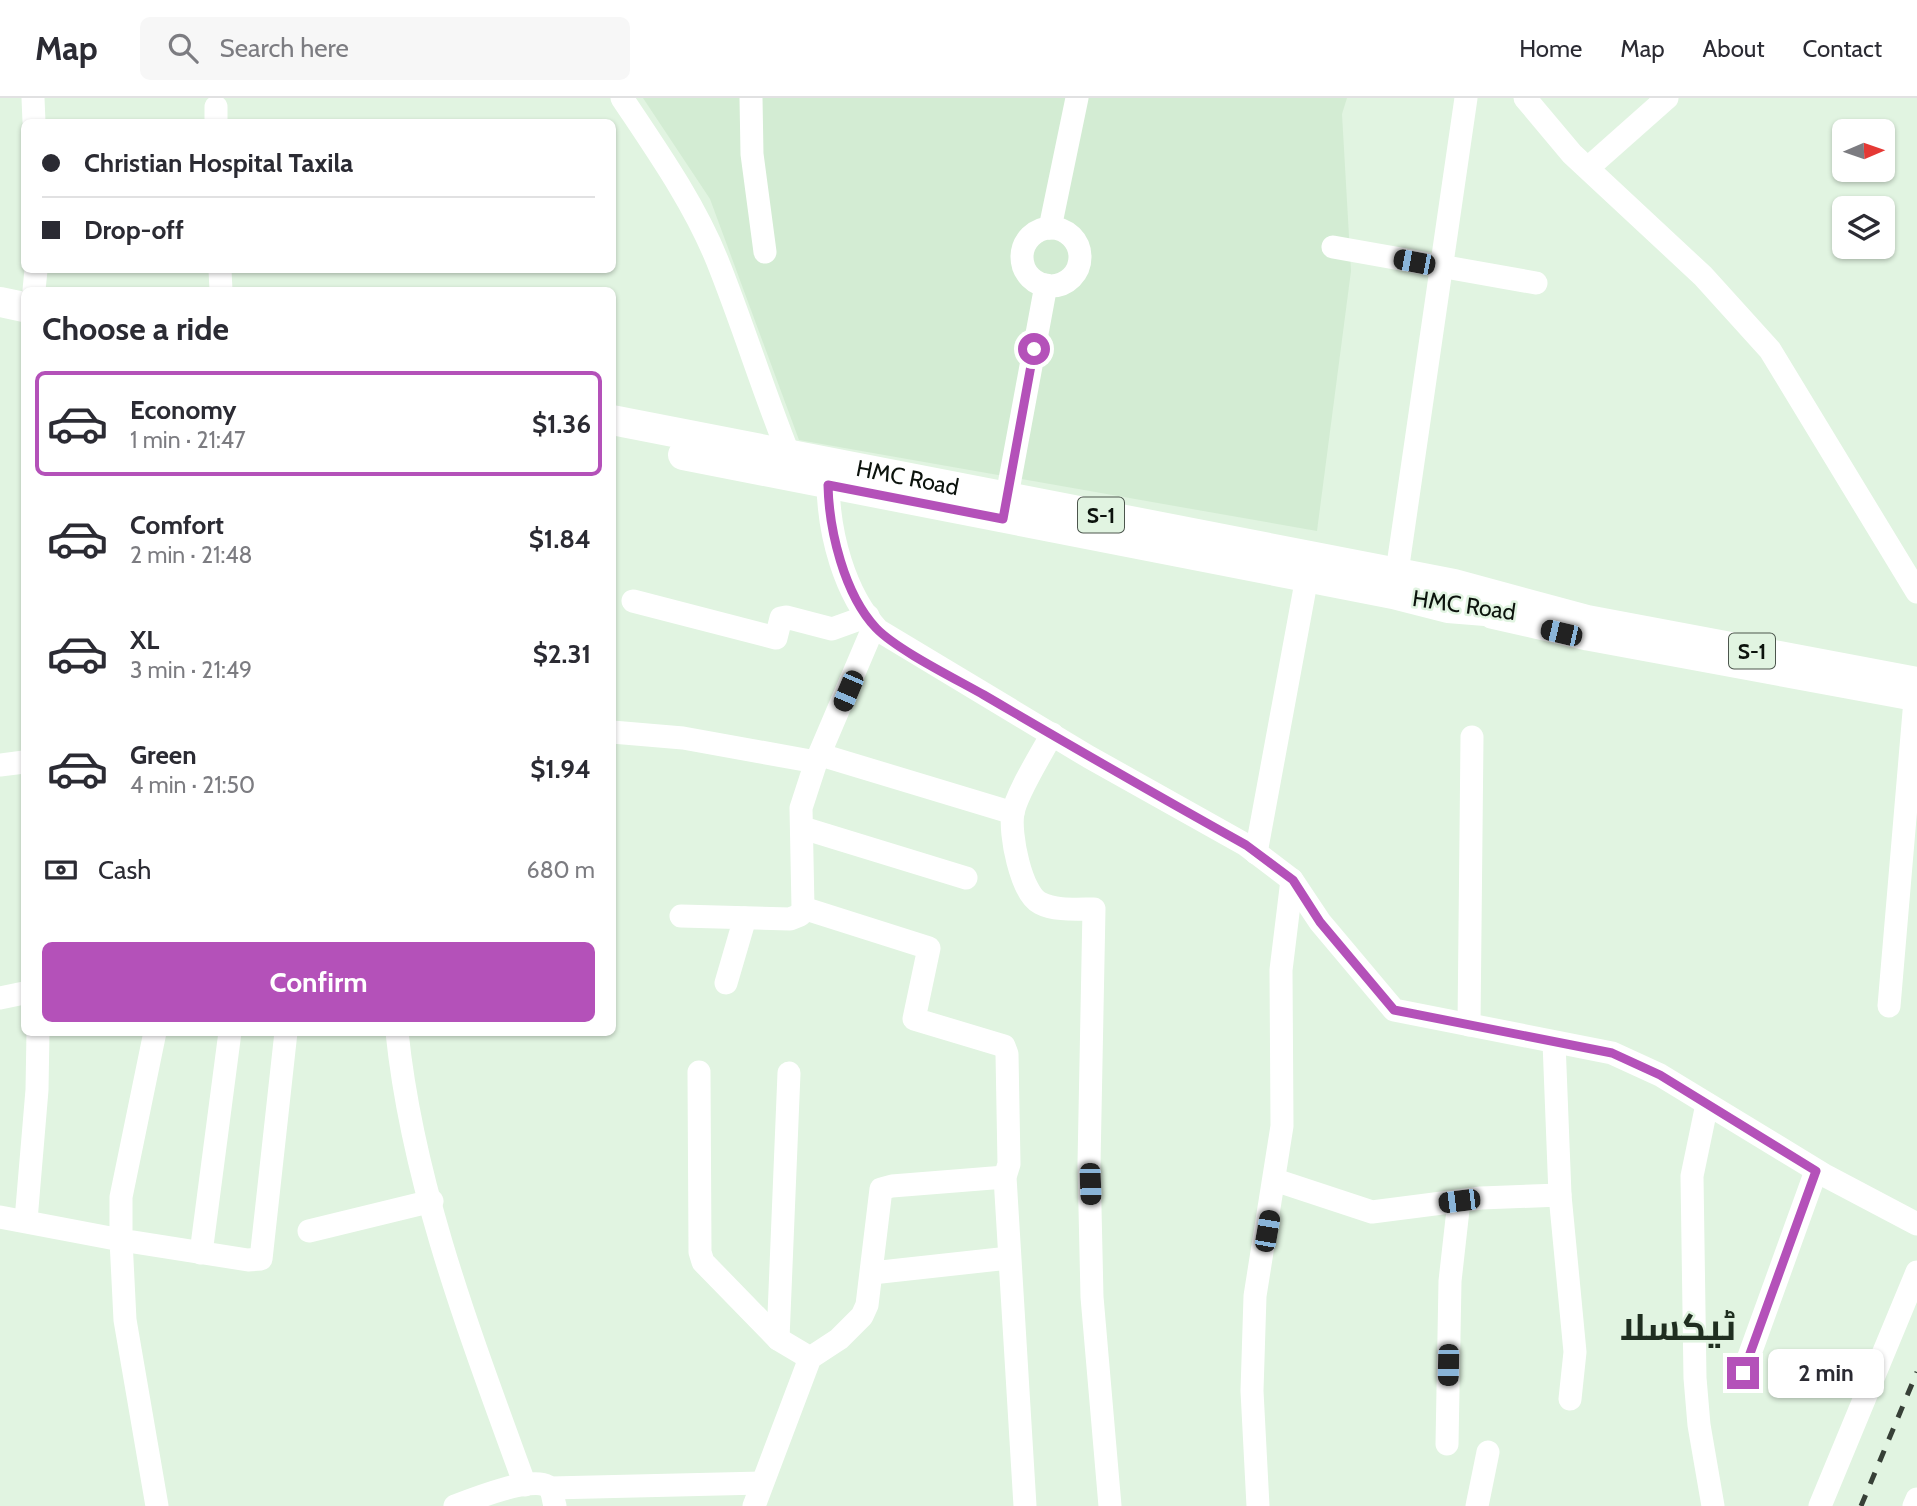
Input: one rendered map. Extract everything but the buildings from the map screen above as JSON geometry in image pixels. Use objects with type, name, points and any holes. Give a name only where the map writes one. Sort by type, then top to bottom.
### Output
[{"type":"main road","points":[[0,302],[21,306]]},
{"type":"main road","points":[[0,323],[21,327]]},
{"type":"main road","name":"HMC Road","points":[[616,421],[794,466],[1005,508],[1307,577],[1451,596],[1587,620],[1916,694]]},
{"type":"main road","name":"HMC Road","points":[[616,442],[794,466],[828,485],[1005,508],[1397,572],[1451,596]]},
{"type":"street","points":[[33,98],[34,119]]},
{"type":"street","points":[[622,98],[657,150],[716,258],[758,378],[794,466]]},
{"type":"street","points":[[751,98],[752,154],[765,252]]},
{"type":"street","points":[[1050,228],[1077,98]]},
{"type":"street","points":[[1397,572],[1466,98]]},
{"type":"street","points":[[1525,98],[1588,168],[1703,276],[1770,350],[1917,592]]},
{"type":"street","points":[[1588,168],[1667,98]]},
{"type":"street","points":[[1050,228],[1066,232],[1074,240],[1079,251],[1079,263],[1065,282],[1046,285],[1031,278],[1024,268],[1022,256],[1025,244],[1032,235],[1050,228]]},
{"type":"street","points":[[1333,247],[1536,283]]},
{"type":"street","points":[[1005,508],[1046,285]]},
{"type":"street","points":[[828,485],[829,515],[841,563],[871,621],[932,664],[1256,853],[1293,880],[1320,922],[1394,1010],[1612,1053],[1660,1075],[1816,1171],[1917,1224]]},
{"type":"street","points":[[1256,853],[1307,577]]},
{"type":"street","points":[[1451,596],[1917,667]]},
{"type":"street","points":[[1451,596],[1587,639],[1916,694],[1889,1006]]},
{"type":"street","points":[[633,601],[776,638],[781,618],[786,617],[832,629],[871,621]]},
{"type":"street","points":[[681,916],[790,919],[800,915],[803,908],[801,808],[871,621]]},
{"type":"street","points":[[616,732],[683,738],[818,758],[1013,813]]},
{"type":"street","points":[[1052,734],[1013,813],[1023,884],[1031,896],[1039,903],[1056,908],[1094,909],[1090,1164],[1092,1297],[1110,1506]]},
{"type":"street","points":[[1469,1025],[1472,737]]},
{"type":"street","points":[[0,765],[21,762]]},
{"type":"street","points":[[803,828],[966,878]]},
{"type":"street","points":[[1258,1506],[1252,1391],[1255,1296],[1282,1126],[1281,970],[1293,880]]},
{"type":"street","points":[[803,908],[929,948],[914,1019],[1004,1046],[1007,1054],[1009,1164],[1005,1177],[1025,1506]]},
{"type":"street","points":[[726,983],[745,918]]},
{"type":"street","points":[[0,998],[21,994]]},
{"type":"street","points":[[26,1220],[37,1090],[38,1036]]},
{"type":"street","points":[[154,1036],[121,1197],[121,1240],[125,1320],[157,1506]]},
{"type":"street","points":[[201,1253],[229,1036]]},
{"type":"street","points":[[0,1217],[201,1253],[261,1259],[286,1036]]},
{"type":"street","points":[[398,1036],[412,1133],[455,1282],[525,1485]]},
{"type":"street","points":[[1554,1042],[1560,1195],[1575,1352],[1570,1399]]},
{"type":"street","points":[[699,1072],[700,1252],[703,1262],[778,1339],[810,1358]]},
{"type":"street","points":[[778,1339],[789,1073]]},
{"type":"street","points":[[1707,1104],[1692,1176],[1695,1378],[1699,1424],[1713,1506]]},
{"type":"street","points":[[1743,1373],[1816,1171]]},
{"type":"street","points":[[754,1506],[810,1358],[839,1339],[862,1316],[872,1273],[881,1189],[1005,1177]]},
{"type":"street","points":[[1275,1180],[1372,1212],[1459,1201],[1560,1195]]},
{"type":"street","points":[[309,1231],[432,1201]]},
{"type":"street","points":[[1447,1444],[1450,1281],[1459,1201]]},
{"type":"street","points":[[872,1273],[1009,1258]]},
{"type":"street","points":[[1820,1506],[1917,1272]]},
{"type":"street","points":[[1477,1506],[1488,1451]]},
{"type":"street","points":[[455,1506],[525,1485],[545,1484],[553,1497],[762,1483]]},
{"type":"street","points":[[1914,1506],[1917,1499]]},
{"type":"shaded area","points":[[643,98],[1347,98],[1342,114],[1351,271],[1317,531],[799,440],[710,199]]},
{"type":"railway","points":[[1861,1506],[1917,1372]]},
{"type":"district","name":"ٹیکسلا","points":[[1678,1326]]},
{"type":"route","points":[[1034,349],[1003,519],[828,485],[829,515],[841,563],[867,616],[878,630],[932,664],[1089,757],[1246,845],[1293,880],[1320,922],[1394,1010],[1612,1053],[1660,1075],[1816,1171],[1743,1373]]}]
